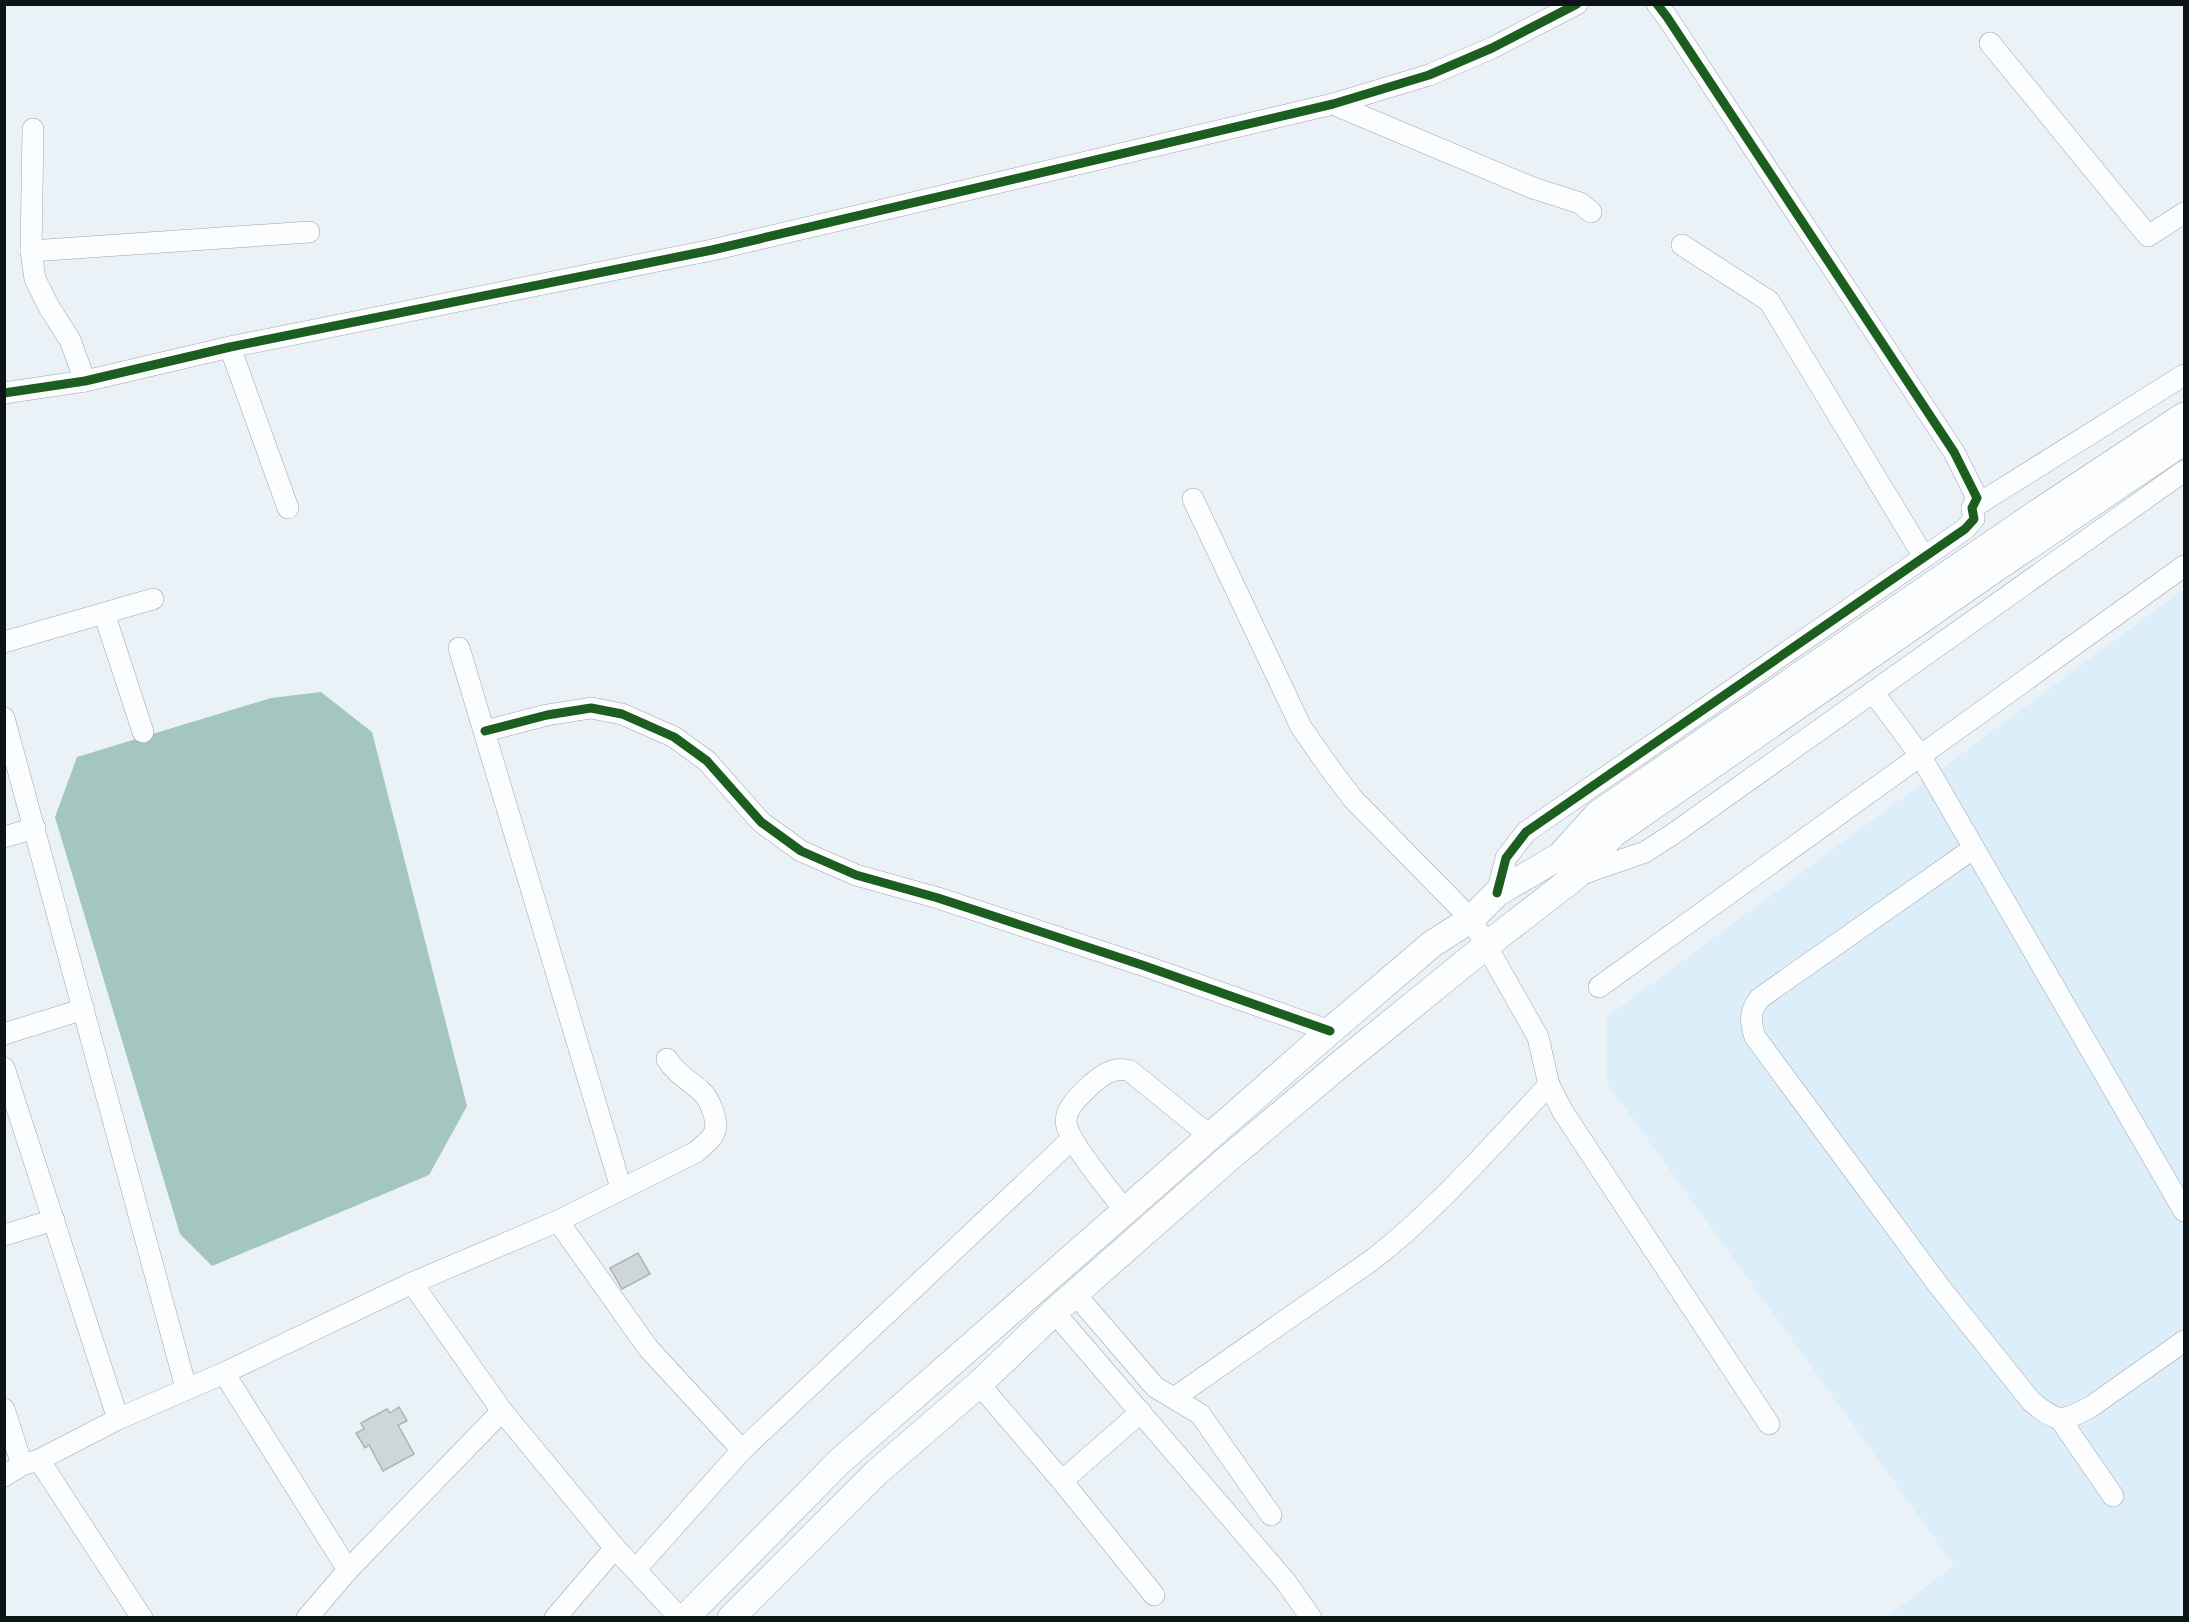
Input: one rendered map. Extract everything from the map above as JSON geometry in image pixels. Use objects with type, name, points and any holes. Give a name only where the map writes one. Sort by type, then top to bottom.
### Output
[{"type":"main road","points":[[683,1617],[839,1462],[1432,944],[1471,919],[1497,893],[1560,856],[1606,824],[2036,514],[2184,416]]},
{"type":"main road","points":[[731,1617],[877,1472],[979,1384],[1054,1312],[1230,1157],[1487,945],[1576,876],[1606,824],[1967,588],[2184,441]]},
{"type":"street","points":[[4,393],[86,381],[230,347],[712,250],[1333,104],[1428,75],[1492,48],[1576,4]]},
{"type":"street","points":[[1497,893],[1506,858],[1526,832],[1965,529],[1974,519],[1972,508],[1977,498],[1954,452],[1657,4]]},
{"type":"street","points":[[1990,43],[2148,236],[2184,213]]},
{"type":"street","points":[[1333,104],[1533,188],[1580,203],[1591,212]]},
{"type":"street","points":[[33,129],[31,251],[35,279],[70,340],[86,381]]},
{"type":"street","points":[[31,251],[309,232]]},
{"type":"street","points":[[1682,245],[1769,301],[1924,557]]},
{"type":"street","points":[[230,347],[288,508]]},
{"type":"street","points":[[1972,508],[2184,375]]},
{"type":"street","points":[[1576,876],[1645,852],[2184,471]]},
{"type":"street","points":[[1193,499],[1301,727],[1353,799],[1471,919],[1538,1037],[1550,1085],[1563,1112],[1769,1424]]},
{"type":"street","points":[[1599,987],[2184,566]]},
{"type":"street","points":[[4,642],[153,599]]},
{"type":"street","points":[[104,613],[142,732]]},
{"type":"street","points":[[459,648],[621,1188]]},
{"type":"street","points":[[1873,692],[1920,756],[2184,1211]]},
{"type":"street","points":[[485,731],[547,715],[591,708],[622,714],[674,737],[707,761],[761,822],[801,851],[856,876],[938,898],[1142,965],[1330,1031]]},
{"type":"street","points":[[4,718],[186,1388]]},
{"type":"street","points":[[4,837],[35,828]]},
{"type":"street","points":[[1974,848],[1760,998],[1750,1016],[1755,1037],[1939,1286],[2031,1401],[2047,1414],[2060,1419],[2076,1416],[2184,1341]]},
{"type":"street","points":[[4,1035],[84,1010]]},
{"type":"street","points":[[22,1467],[118,1419],[224,1373],[412,1282],[558,1221],[696,1152],[716,1129],[713,1112],[703,1093],[674,1070],[667,1059]]},
{"type":"street","points":[[4,1068],[118,1419]]},
{"type":"street","points":[[1125,1211],[1072,1139],[1066,1122],[1069,1110],[1094,1083],[1110,1071],[1120,1068],[1130,1071],[1210,1136]]},
{"type":"street","points":[[1174,1398],[1372,1260],[1403,1235],[1437,1203],[1550,1085]]},
{"type":"street","points":[[636,1569],[742,1450],[1072,1139]]},
{"type":"street","points":[[4,1235],[54,1220]]},
{"type":"street","points":[[558,1221],[648,1348],[742,1450]]},
{"type":"street","points":[[412,1282],[502,1411],[615,1548],[683,1617]]},
{"type":"street","points":[[1076,1295],[1155,1388],[1200,1414],[1271,1515]]},
{"type":"street","points":[[1054,1312],[1286,1582],[1311,1617]]},
{"type":"street","points":[[224,1373],[348,1570]]},
{"type":"street","points":[[979,1384],[1062,1481],[1154,1595]]},
{"type":"street","points":[[4,1409],[22,1467],[142,1617]]},
{"type":"street","points":[[307,1617],[348,1570],[502,1411]]},
{"type":"street","points":[[1062,1481],[1141,1412]]},
{"type":"street","points":[[2060,1419],[2113,1496]]},
{"type":"street","points":[[555,1617],[615,1548]]},
{"type":"shaded area","points":[[2184,589],[2184,1617],[1887,1617],[1954,1565],[1607,1083],[1607,1017]]},
{"type":"shaded area","points":[[321,692],[372,732],[467,1106],[429,1175],[212,1266],[180,1234],[55,817],[77,757],[271,698]]},
{"type":"building","points":[[638,1253],[650,1274],[622,1289],[610,1268]]},
{"type":"building","points":[[399,1407],[407,1421],[398,1425],[414,1454],[383,1471],[369,1445],[365,1448],[356,1433],[364,1429],[361,1423],[387,1409],[390,1413]]},
{"type":"cycle path","points":[[4,393],[85,381],[230,347],[712,250],[1333,104],[1429,75],[1492,48],[1577,4]]},
{"type":"cycle path","points":[[1497,893],[1506,858],[1526,832],[1965,529],[1974,519],[1972,508],[1977,498],[1954,452],[1657,4]]},
{"type":"cycle path","points":[[485,731],[547,715],[591,708],[622,714],[674,737],[707,761],[761,822],[801,851],[856,875],[938,898],[1142,965],[1330,1031]]}]
